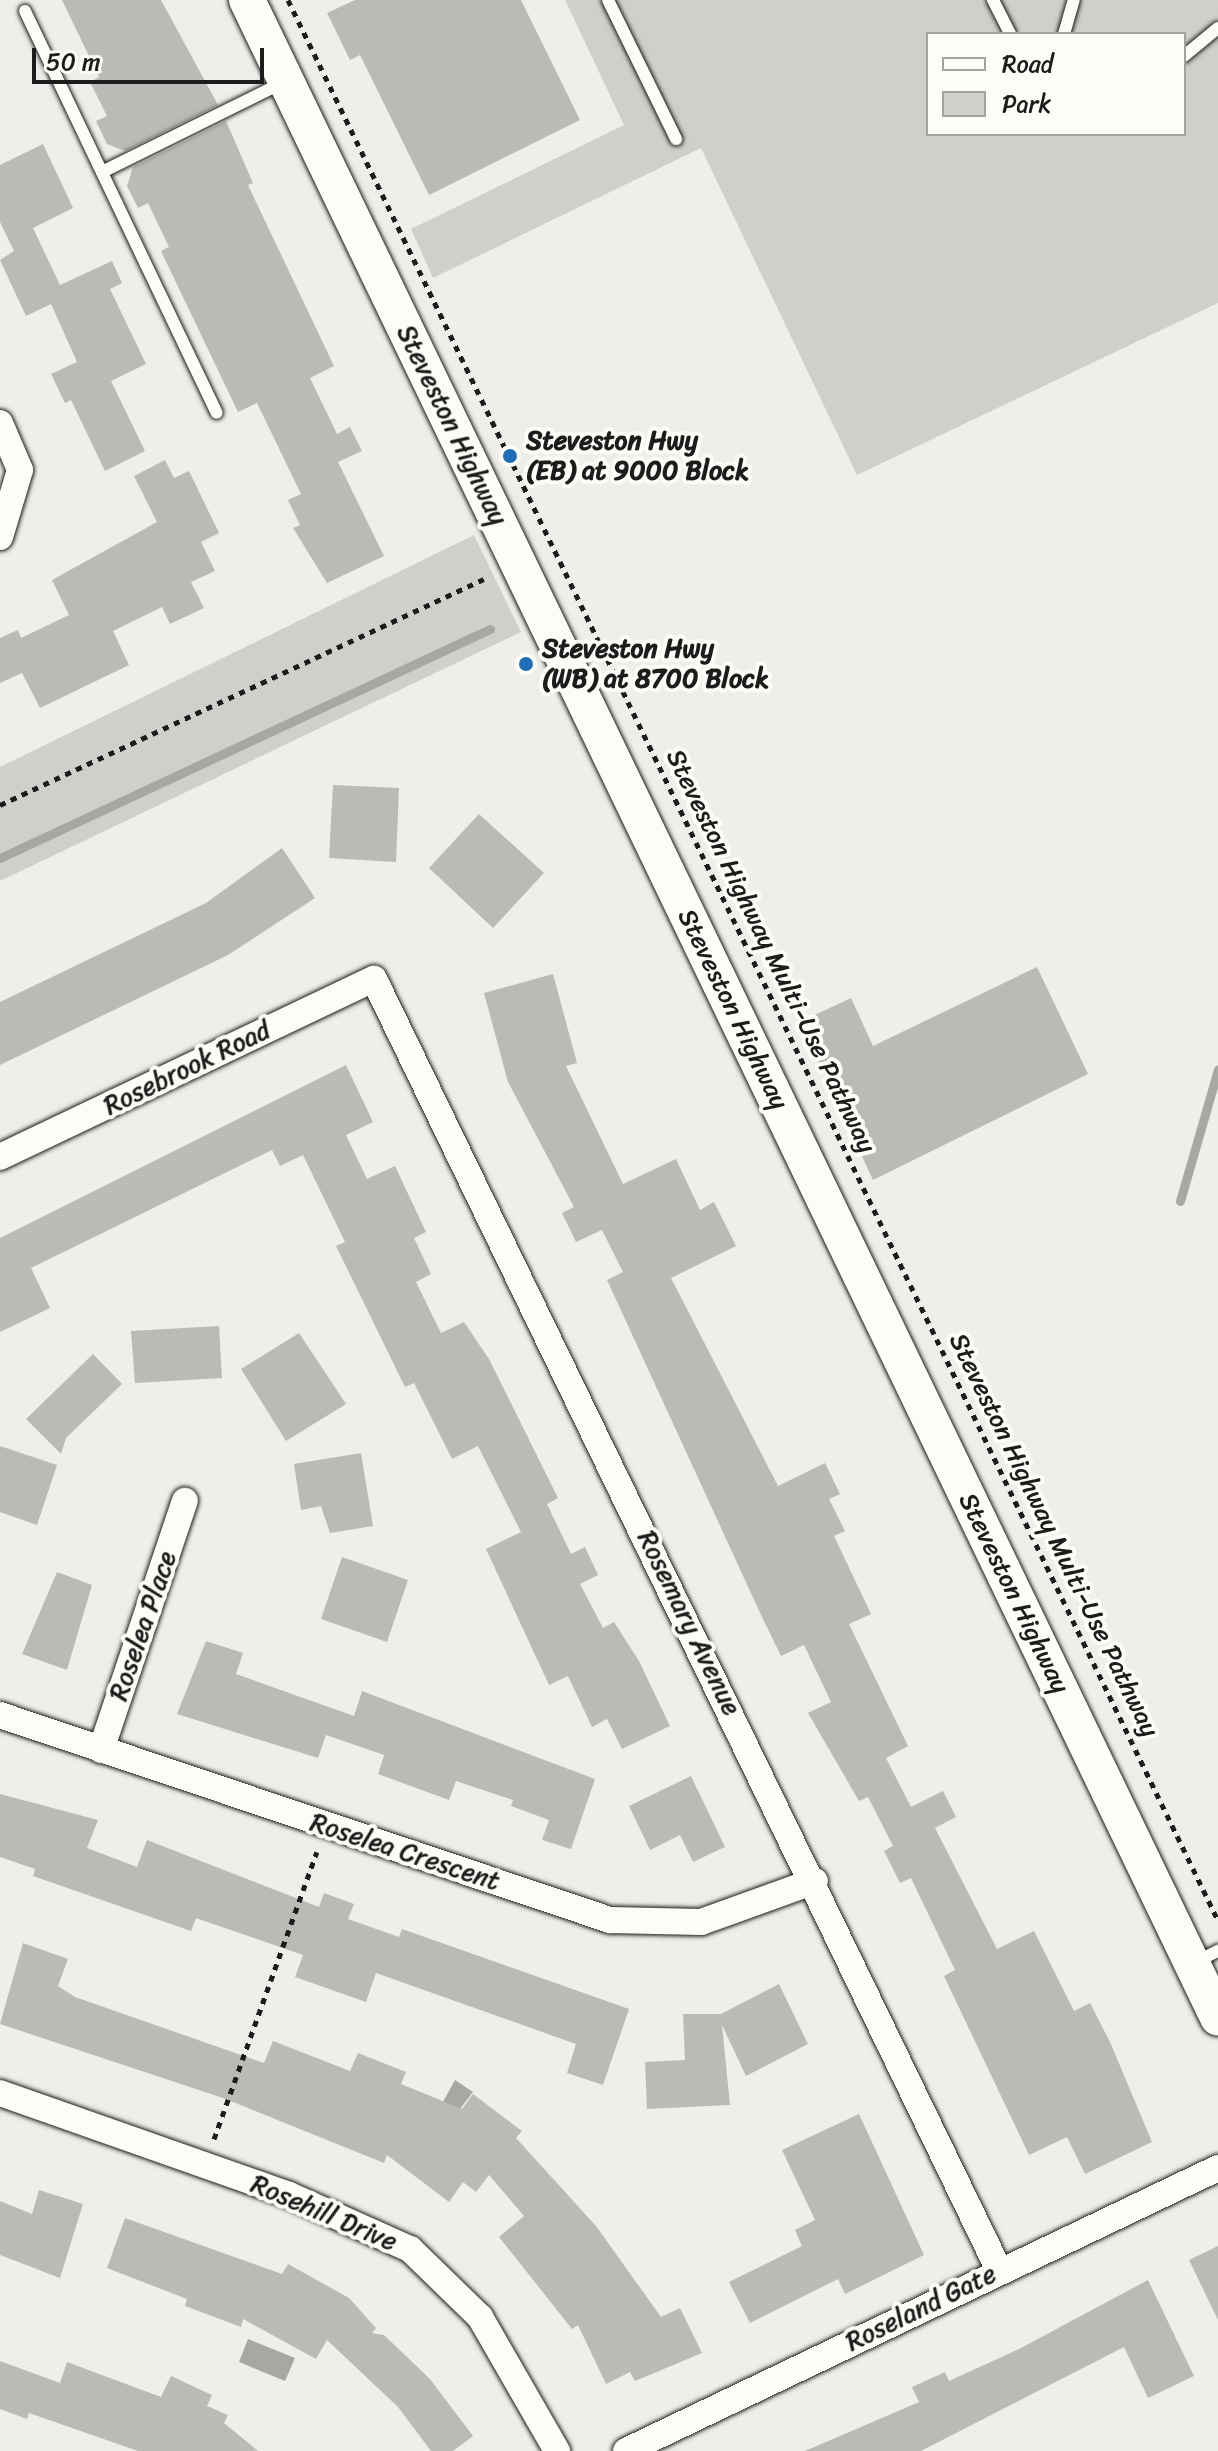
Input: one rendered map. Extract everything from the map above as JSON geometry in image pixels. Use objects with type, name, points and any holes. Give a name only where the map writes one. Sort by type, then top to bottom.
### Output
[{"type":"main road","name":"Steveston Highway","points":[[247,0],[1205,1957],[1218,2018]]},
{"type":"street","points":[[0,423],[20,470],[0,537]]},
{"type":"street","name":"Rosebrook Road","points":[[0,1157],[374,979]]},
{"type":"street","name":"Rosemary Avenue","points":[[374,979],[815,1881],[999,2270]]},
{"type":"street","name":"Roselea Place","points":[[101,1750],[185,1501]]},
{"type":"street","name":"Roselea Crescent","points":[[0,1715],[610,1920],[701,1922],[815,1881]]},
{"type":"street","name":"Rosehill Drive","points":[[0,2093],[289,2195],[410,2249],[480,2317],[557,2451]]},
{"type":"street","name":"Roseland Gate","points":[[626,2451],[999,2270],[1218,2168]]},
{"type":"lane","points":[[608,0],[676,139]]},
{"type":"lane","points":[[993,0],[1009,32]]},
{"type":"lane","points":[[1065,32],[1074,0]]},
{"type":"lane","points":[[25,11],[217,413]]},
{"type":"lane","points":[[1186,54],[1218,28]]},
{"type":"lane","points":[[102,172],[286,81]]},
{"type":"path","name":"Steveston Highway Multi-Use Pathway","points":[[288,0],[1218,1920]]},
{"type":"path","points":[[0,805],[484,579]]},
{"type":"path","points":[[211,2147],[317,1852]]},
{"type":"green space","points":[[565,0],[1218,0],[1218,303],[857,475],[701,148],[433,278],[411,229],[624,125]]},
{"type":"green space","points":[[474,535],[521,632],[0,881],[0,767]]},
{"type":"shaded area","points":[[455,2080],[473,2092],[445,2128],[433,2120]]},
{"type":"shaded area","points":[[248,2339],[295,2358],[285,2381],[239,2362]]},
{"type":"building","points":[[62,0],[161,0],[218,105],[125,151],[107,144],[96,121],[107,116],[90,82],[99,77]]},
{"type":"building","points":[[355,0],[521,0],[580,120],[429,195],[360,55],[350,60],[327,13]]},
{"type":"building","points":[[226,121],[253,183],[248,185],[334,366],[310,378],[337,434],[350,427],[362,451],[338,462],[384,556],[327,583],[293,528],[300,525],[288,500],[301,494],[257,403],[238,412],[161,251],[169,247],[148,203],[138,208],[127,186],[133,167]]},
{"type":"building","points":[[43,144],[73,208],[33,228],[60,285],[112,261],[122,283],[110,289],[146,364],[111,381],[145,451],[105,471],[71,400],[65,403],[51,374],[77,362],[51,304],[26,316],[0,260],[14,251],[0,222],[0,165]]},
{"type":"building","points":[[165,460],[174,478],[189,471],[219,533],[201,542],[215,571],[191,582],[204,608],[170,624],[162,607],[113,631],[129,665],[40,708],[22,673],[0,683],[0,638],[18,630],[21,638],[69,615],[52,580],[157,522],[134,476]]},
{"type":"building","points":[[333,785],[399,788],[396,862],[329,858]]},
{"type":"building","points":[[479,814],[544,873],[493,928],[429,868]]},
{"type":"building","points":[[282,848],[315,898],[228,955],[0,1065],[0,1002],[206,903]]},
{"type":"building","points":[[1037,967],[1088,1074],[873,1180],[800,1022],[851,998],[873,1046]]},
{"type":"building","points":[[553,974],[577,1063],[566,1066],[623,1184],[676,1159],[700,1210],[714,1202],[736,1246],[671,1278],[778,1486],[825,1463],[840,1494],[829,1499],[845,1531],[834,1536],[871,1614],[849,1624],[908,1746],[886,1758],[911,1807],[943,1791],[956,1817],[935,1828],[997,1949],[1034,1931],[1074,2011],[1090,2003],[1152,2142],[1085,2174],[1067,2137],[1029,2155],[944,1976],[955,1970],[911,1878],[900,1883],[884,1851],[893,1846],[868,1797],[859,1801],[808,1713],[831,1702],[804,1645],[781,1656],[607,1280],[623,1272],[602,1230],[576,1242],[562,1213],[574,1207],[508,1082],[484,993]]},
{"type":"building","points":[[346,1065],[373,1122],[346,1135],[367,1179],[395,1166],[426,1232],[414,1238],[431,1274],[416,1282],[441,1333],[464,1322],[489,1359],[558,1498],[547,1504],[571,1554],[585,1547],[598,1575],[580,1584],[603,1628],[614,1622],[639,1661],[670,1726],[622,1749],[607,1719],[592,1727],[568,1676],[549,1685],[486,1549],[521,1532],[478,1446],[452,1459],[414,1383],[405,1387],[336,1246],[345,1242],[303,1155],[280,1166],[272,1150],[31,1268],[50,1308],[0,1332],[0,1238]]},
{"type":"building","points":[[219,1326],[222,1378],[135,1383],[131,1331]]},
{"type":"building","points":[[299,1333],[346,1404],[286,1441],[241,1369]]},
{"type":"building","points":[[93,1354],[122,1384],[66,1438],[61,1454],[26,1419]]},
{"type":"building","points":[[0,1446],[57,1465],[37,1525],[0,1512]]},
{"type":"building","points":[[361,1453],[373,1526],[330,1533],[321,1506],[301,1510],[294,1464]]},
{"type":"building","points":[[342,1557],[408,1580],[387,1642],[321,1619]]},
{"type":"building","points":[[57,1572],[92,1585],[67,1670],[22,1654]]},
{"type":"building","points":[[206,1641],[243,1653],[236,1674],[354,1716],[362,1691],[595,1779],[571,1849],[542,1840],[549,1820],[511,1806],[513,1800],[456,1781],[449,1800],[378,1774],[384,1755],[326,1735],[318,1758],[177,1714]]},
{"type":"building","points":[[691,1776],[725,1847],[693,1862],[680,1835],[650,1850],[629,1806]]},
{"type":"building","points":[[0,1794],[98,1820],[87,1848],[137,1867],[147,1840],[319,1907],[324,1893],[354,1904],[348,1919],[399,1937],[402,1929],[629,2009],[603,2085],[567,2073],[576,2044],[376,1973],[366,2002],[295,1977],[303,1955],[196,1918],[191,1931],[33,1876],[35,1869],[0,1857]]},
{"type":"building","points":[[23,1943],[68,1959],[58,1986],[75,1997],[264,2063],[273,2041],[350,2071],[358,2053],[406,2072],[401,2084],[462,2109],[473,2094],[522,2131],[516,2138],[596,2226],[661,2317],[680,2308],[702,2353],[635,2381],[630,2372],[606,2384],[578,2325],[572,2329],[499,2237],[524,2216],[489,2175],[476,2192],[463,2182],[449,2202],[387,2155],[384,2163],[223,2098],[0,2024]]},
{"type":"building","points":[[779,1984],[808,2044],[746,2076],[722,2025],[730,2105],[647,2109],[645,2062],[685,2060],[683,2014],[721,2014]]},
{"type":"building","points":[[859,2114],[924,2255],[845,2294],[838,2279],[750,2323],[729,2282],[802,2246],[795,2230],[815,2220],[782,2150]]},
{"type":"building","points":[[39,2190],[83,2204],[60,2278],[0,2255],[0,2201],[32,2214]]},
{"type":"building","points":[[125,2218],[282,2274],[288,2264],[349,2298],[376,2328],[372,2333],[384,2335],[430,2379],[473,2436],[453,2451],[431,2451],[398,2407],[327,2340],[316,2359],[243,2319],[241,2327],[185,2306],[187,2299],[107,2268]]},
{"type":"building","points":[[1218,2246],[1218,2320],[1189,2260]]},
{"type":"building","points":[[1148,2280],[1194,2376],[1148,2398],[1124,2347],[921,2451],[805,2451],[919,2402],[912,2387],[945,2372],[949,2381],[1019,2349]]},
{"type":"building","points":[[0,2361],[60,2383],[67,2362],[161,2397],[171,2376],[212,2395],[207,2406],[228,2415],[224,2423],[258,2451],[138,2451],[29,2413],[27,2419],[0,2409]]},
{"type":"waterway","points":[[0,858],[490,629]]},
{"type":"waterway","points":[[1180,1201],[1218,1069]]},
{"type":"place","name":"Steveston Hwy (EB) at 9000 Block","points":[[510,456]]},
{"type":"place","name":"Steveston Hwy (WB) at 8700 Block","points":[[526,664]]}]
